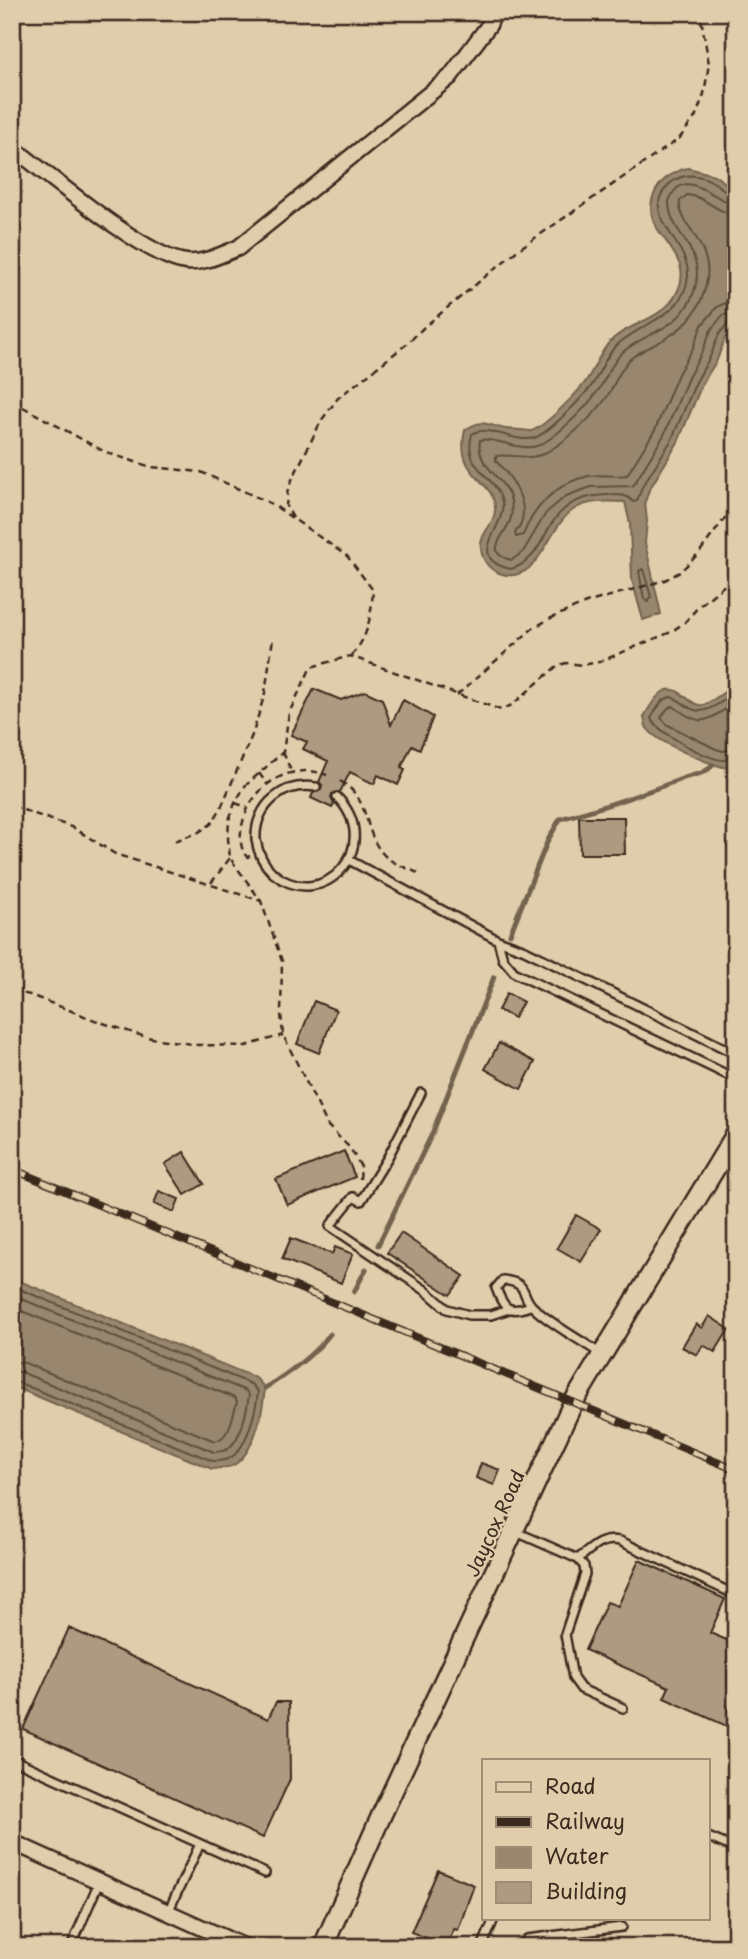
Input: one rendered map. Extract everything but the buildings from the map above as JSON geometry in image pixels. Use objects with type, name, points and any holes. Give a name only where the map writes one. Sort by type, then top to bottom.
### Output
[{"type":"street","points":[[12,147],[116,225],[160,254],[186,262],[205,261],[238,248],[450,77],[489,25],[494,12]]},
{"type":"street","name":"Jaycox Road","points":[[323,1947],[573,1403],[736,1134]]},
{"type":"street","points":[[12,1842],[168,1912],[220,1941],[245,1947]]},
{"type":"lane","points":[[316,787],[288,789],[266,805],[259,818],[256,832],[261,857],[269,869],[281,878],[304,885],[328,880],[340,872],[349,860],[354,848],[355,830],[350,812],[337,797]]},
{"type":"lane","points":[[349,860],[498,940],[525,950],[736,1054]]},
{"type":"lane","points":[[498,940],[503,959],[515,973],[736,1079]]},
{"type":"lane","points":[[421,1093],[361,1202],[353,1197],[330,1226],[425,1290],[447,1309],[469,1315],[491,1315],[509,1309]]},
{"type":"lane","points":[[530,1306],[517,1311],[509,1309],[502,1304],[496,1288],[503,1280],[514,1281],[526,1291],[530,1306],[601,1354]]},
{"type":"lane","points":[[513,1531],[579,1559],[584,1566],[585,1574],[565,1634],[573,1678],[581,1689],[623,1708]]},
{"type":"lane","points":[[579,1559],[602,1540],[620,1541],[736,1595]]},
{"type":"lane","points":[[12,1759],[265,1873]]},
{"type":"lane","points":[[710,1838],[736,1849]]},
{"type":"lane","points":[[168,1912],[200,1844]]},
{"type":"lane","points":[[71,1947],[100,1881]]},
{"type":"lane","points":[[482,1947],[494,1920]]},
{"type":"lane","points":[[524,1947],[527,1939],[622,1927]]},
{"type":"path","points":[[293,518],[286,506],[288,488],[321,421],[338,398],[408,344],[424,327],[519,250],[679,139],[696,116],[704,94],[709,64],[700,12]]},
{"type":"path","points":[[12,401],[105,452],[151,467],[201,472],[272,504],[348,556],[373,590],[371,618],[359,648],[350,656],[311,667],[289,713],[283,752],[291,772]]},
{"type":"path","points":[[457,695],[532,629],[586,603],[665,580],[680,572],[699,553],[736,503]]},
{"type":"path","points":[[350,656],[501,710],[512,705],[556,666],[599,662],[671,632],[736,576]]},
{"type":"path","points":[[175,841],[199,832],[211,824],[220,810],[253,733],[265,693],[273,638]]},
{"type":"path","points":[[283,752],[245,786],[234,803],[229,820],[230,859],[261,901],[282,961],[283,1035],[328,1126],[350,1148],[361,1167],[360,1188]]},
{"type":"path","points":[[259,773],[267,784]]},
{"type":"path","points":[[340,781],[355,793],[364,806],[376,845],[386,856],[418,873]]},
{"type":"path","points":[[234,803],[247,807]]},
{"type":"path","points":[[12,806],[74,828],[115,853],[261,901]]},
{"type":"path","points":[[211,883],[230,859]]},
{"type":"path","points":[[12,995],[30,995],[146,1037],[198,1045],[246,1046],[283,1035]]},
{"type":"water","points":[[688,168],[714,175],[736,190],[736,324],[725,338],[678,442],[649,490],[645,502],[645,543],[661,614],[643,620],[632,580],[630,524],[625,502],[592,503],[573,510],[556,529],[541,554],[524,572],[513,575],[499,573],[486,563],[481,549],[482,538],[493,520],[494,499],[470,468],[463,446],[465,430],[476,424],[485,423],[505,429],[531,431],[537,428],[561,409],[582,386],[615,337],[659,312],[673,299],[679,288],[681,270],[674,253],[657,228],[651,208],[656,190],[662,182]]},
{"type":"water","points":[[736,685],[736,762],[727,768],[696,758],[672,746],[646,727],[644,717],[663,692],[670,689],[677,691],[696,704],[703,705]]},
{"type":"water","points":[[12,1278],[256,1378],[265,1388],[262,1407],[253,1441],[241,1459],[232,1466],[212,1469],[12,1386]]},
{"type":"waterway","points":[[510,934],[548,840],[560,819],[701,773],[713,765]]},
{"type":"waterway","points":[[378,1245],[432,1134],[494,977]]},
{"type":"waterway","points":[[354,1292],[366,1269]]},
{"type":"waterway","points":[[265,1388],[300,1364],[330,1334]]},
{"type":"railway","points":[[12,1169],[736,1470]]}]
